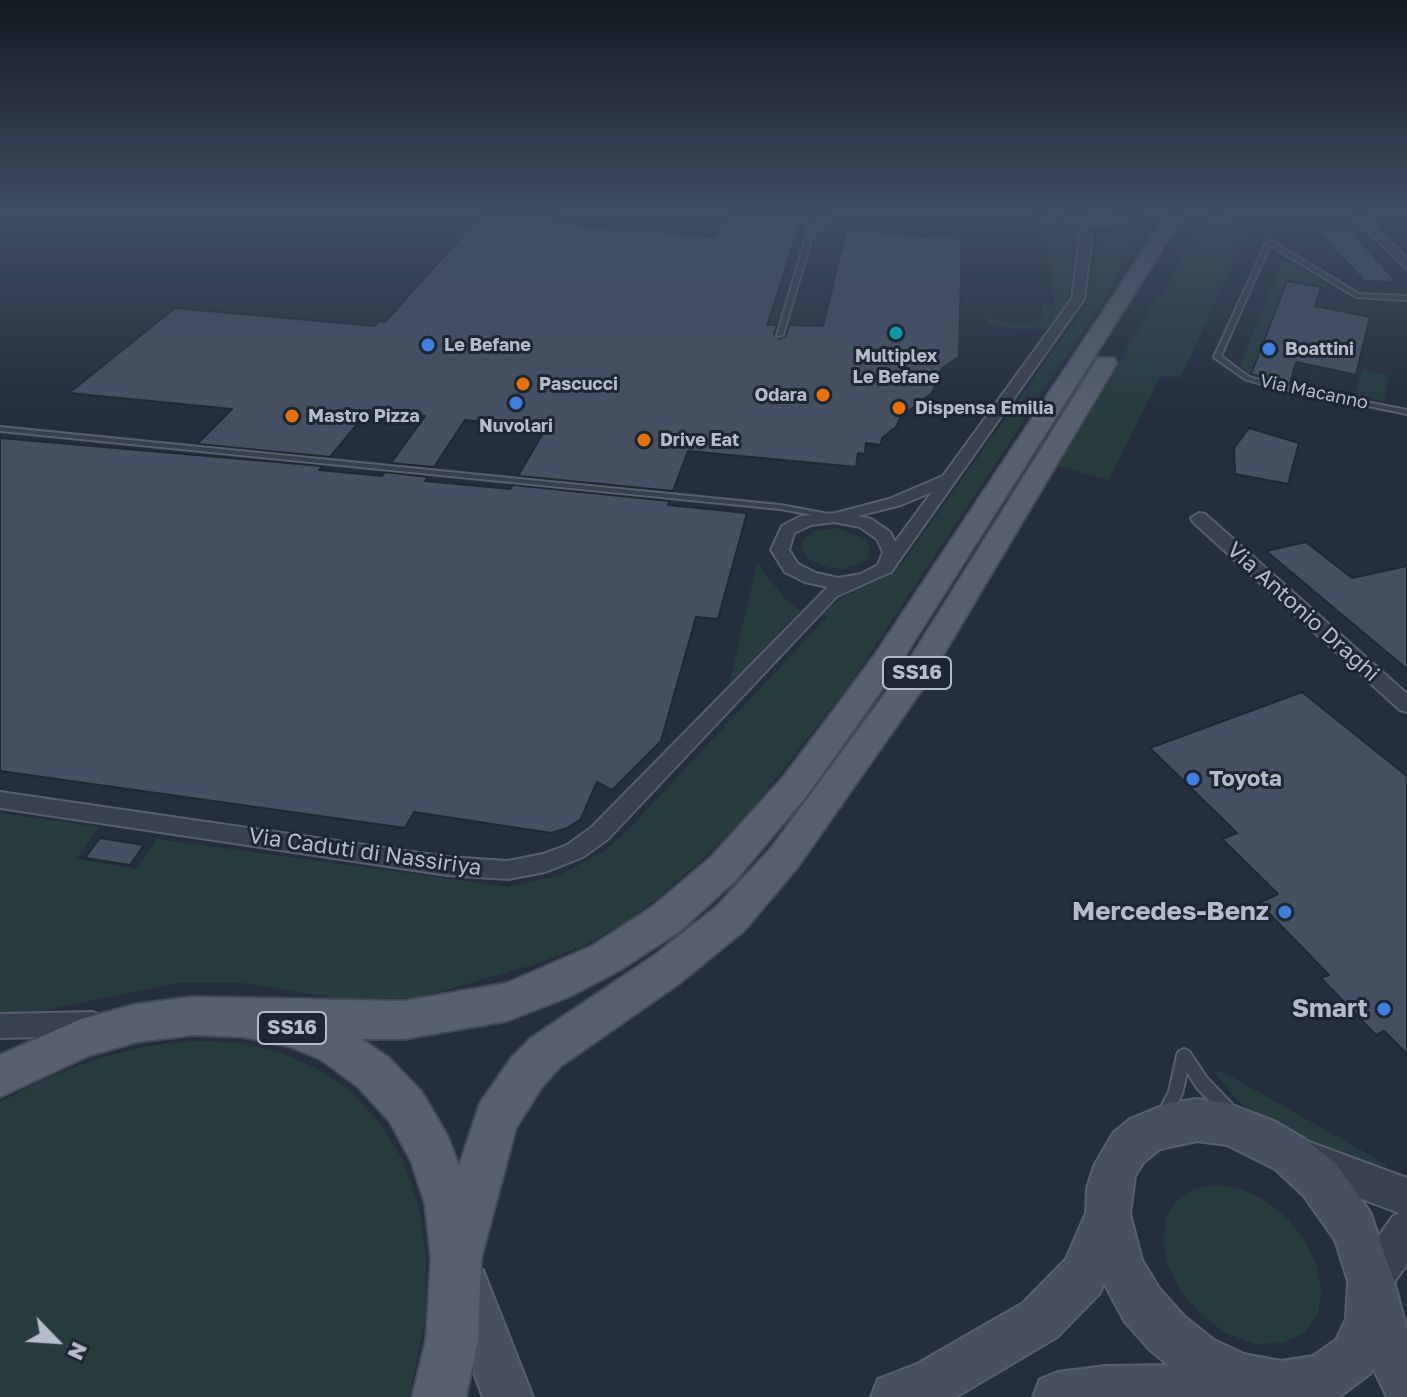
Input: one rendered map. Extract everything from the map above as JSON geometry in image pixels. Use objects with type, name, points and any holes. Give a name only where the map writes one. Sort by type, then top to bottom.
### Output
[{"type":"main road","name":"SS16","points":[[0,1076],[81,1039],[137,1023],[192,1016],[404,1020],[507,1002],[557,983],[606,958],[666,919],[723,869],[796,785],[842,723],[887,660],[1134,280]]},
{"type":"main road","name":"SS16","points":[[456,1259],[496,1119],[527,1072],[546,1052],[666,970],[730,919],[784,858],[915,676],[1157,280]]},
{"type":"main road","name":"SS16","points":[[243,1018],[291,1027],[335,1045],[373,1072],[406,1107],[431,1151],[449,1204],[456,1259],[452,1340],[439,1397]]},
{"type":"main road","points":[[1254,1387],[1197,1357],[1167,1333],[1142,1305],[1123,1273],[1112,1241],[1108,1214],[1109,1188],[1116,1166],[1128,1148],[1145,1134],[1169,1124],[1197,1120],[1227,1124],[1275,1145],[1320,1180],[1354,1228],[1385,1339],[1407,1384]]},
{"type":"main road","points":[[896,1397],[932,1383],[1040,1320],[1083,1276],[1108,1214]]},
{"type":"main road","points":[[456,1259],[508,1397]]},
{"type":"main road","points":[[1087,1395],[1281,1386],[1322,1379],[1353,1357],[1370,1322],[1371,1281]]},
{"type":"street","name":"Via Caduti di Nassiriya","points":[[0,800],[447,866],[508,870],[545,863],[575,851],[600,833],[831,592],[877,574],[888,564],[1078,299],[1080,280]]},
{"type":"street","name":"Via Caduti di Nassiriya","points":[[859,581],[835,583],[811,578],[791,568],[782,556],[781,542],[792,527],[813,519],[895,502],[948,478]]},
{"type":"street","name":"Via Caduti di Nassiriya","points":[[833,517],[860,521],[880,532],[891,548],[888,564]]},
{"type":"street","name":"Via Antonio Draghi","points":[[1199,518],[1407,705]]},
{"type":"street","points":[[0,1026],[137,1023]]},
{"type":"street","points":[[1275,1145],[1407,1197]]},
{"type":"street","points":[[1371,1281],[1407,1230]]},
{"type":"lane","points":[[780,335],[796,280]]},
{"type":"lane","name":"Via Macanno","points":[[1252,280],[1217,357],[1247,378],[1270,385],[1407,412]]},
{"type":"lane","name":"Via Macanno","points":[[1332,280],[1358,296],[1407,298]]},
{"type":"lane","points":[[0,429],[780,507],[833,517]]},
{"type":"lane","points":[[1145,1134],[1165,1112],[1175,1094],[1184,1055],[1211,1093],[1275,1145]]},
{"type":"green space","points":[[1051,280],[1072,280],[1067,303],[1047,329],[1014,329],[988,323],[986,315],[1007,324],[1034,322],[1042,315],[1042,304],[1055,304]]},
{"type":"green space","points":[[1090,280],[1115,280],[850,684],[760,799],[720,843],[658,898],[624,923],[585,945],[536,964],[418,998],[336,998],[242,983],[178,983],[41,1011],[0,1012],[0,813],[99,827],[76,859],[137,869],[157,839],[509,887],[559,875],[603,852],[623,835],[827,617],[822,614],[846,595],[887,576],[903,562],[1086,305]]},
{"type":"green space","points":[[1170,280],[1225,280],[1181,377],[1160,377],[1109,480],[1057,466],[1154,303],[1167,291]]},
{"type":"green space","points":[[1275,280],[1288,280],[1250,375],[1240,365]]},
{"type":"green space","points":[[1289,280],[1321,280],[1334,288]]},
{"type":"green space","points":[[1362,369],[1389,375],[1384,401],[1355,395]]},
{"type":"green space","points":[[836,528],[864,538],[869,544],[868,557],[862,563],[841,569],[809,560],[801,547],[803,540],[815,531]]},
{"type":"green space","points":[[757,564],[787,601],[800,611],[729,685]]},
{"type":"green space","points":[[195,1041],[239,1043],[280,1052],[317,1069],[350,1091],[379,1122],[402,1159],[418,1203],[426,1253],[425,1318],[409,1397],[0,1397],[0,1102],[50,1077],[100,1058],[148,1046]]},
{"type":"green space","points":[[1212,1070],[1227,1074],[1389,1166],[1336,1158],[1254,1114],[1238,1101]]},
{"type":"green space","points":[[1215,1185],[1238,1188],[1263,1199],[1285,1216],[1303,1238],[1316,1263],[1321,1290],[1318,1315],[1304,1333],[1283,1343],[1256,1344],[1228,1334],[1202,1316],[1181,1292],[1168,1265],[1163,1239],[1166,1217],[1177,1200],[1194,1189]]},
{"type":"building","name":"Le Befane","points":[[423,280],[782,280],[767,325],[777,325],[774,334],[779,339],[786,336],[789,325],[823,326],[834,280],[961,280],[959,357],[942,368],[932,393],[901,417],[896,427],[882,438],[881,445],[866,443],[865,454],[858,453],[856,467],[688,451],[673,491],[518,476],[546,428],[465,420],[434,467],[391,463],[425,416],[369,410],[330,457],[197,444],[232,409],[69,393],[175,308],[375,326],[379,321],[385,322]]},
{"type":"building","points":[[1395,280],[1397,282],[1364,281]]},
{"type":"building","points":[[1287,281],[1321,287],[1315,306],[1370,317],[1356,375],[1296,362],[1290,384],[1251,374]]},
{"type":"building","points":[[1249,428],[1299,443],[1288,484],[1235,474],[1234,448]]},
{"type":"building","points":[[0,438],[322,466],[319,470],[382,476],[385,472],[428,477],[425,481],[510,489],[513,485],[669,501],[668,505],[747,513],[718,619],[696,617],[661,741],[612,790],[597,782],[581,819],[551,833],[414,812],[405,828],[0,771]]},
{"type":"building","points":[[1306,542],[1352,578],[1407,566],[1407,669],[1266,551]]},
{"type":"building","points":[[1302,692],[1407,776],[1407,1054],[1384,1031],[1376,1035],[1321,978],[1329,975],[1259,903],[1278,894],[1222,839],[1237,833],[1150,748]]},
{"type":"building","points":[[100,838],[144,845],[130,865],[85,858]]},
{"type":"place","name":"Multiplex Le Befane","points":[[896,333]]},
{"type":"place","name":"Le Befane","points":[[428,345]]},
{"type":"place","name":"Boattini","points":[[1269,349]]},
{"type":"place","name":"Pascucci","points":[[523,384]]},
{"type":"place","name":"Odara","points":[[823,395]]},
{"type":"place","name":"Nuvolari","points":[[516,403]]},
{"type":"place","name":"Dispensa Emilia","points":[[899,408]]},
{"type":"place","name":"Mastro Pizza","points":[[292,416]]},
{"type":"place","name":"Drive Eat","points":[[644,440]]},
{"type":"place","name":"Toyota","points":[[1193,779]]},
{"type":"place","name":"Mercedes-Benz","points":[[1285,912]]},
{"type":"place","name":"Smart","points":[[1384,1009]]}]
